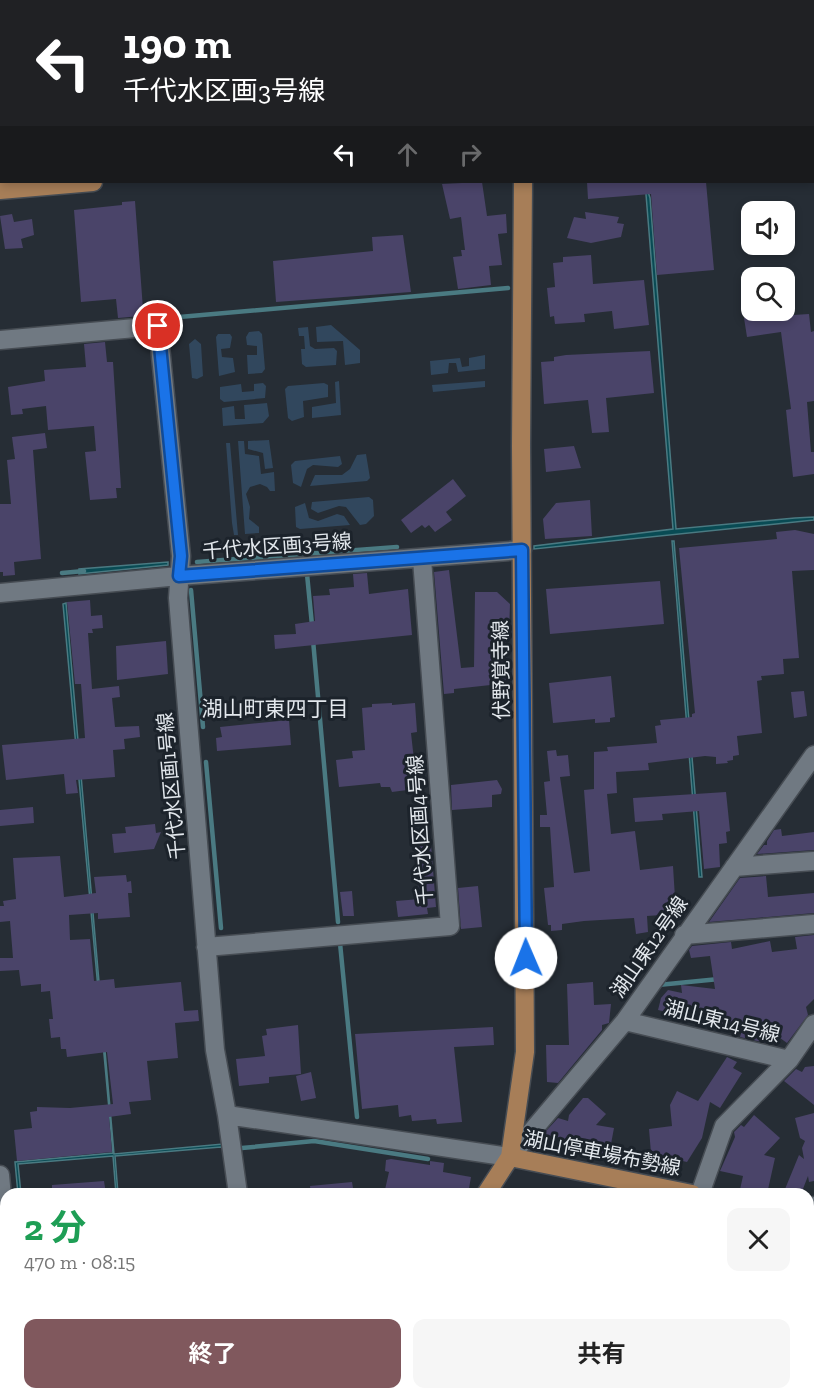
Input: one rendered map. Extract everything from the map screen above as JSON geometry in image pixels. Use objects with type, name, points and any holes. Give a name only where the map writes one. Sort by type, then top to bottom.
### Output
[{"type":"main road","points":[[0,190],[81,183]]},
{"type":"main road","name":"伏野覚寺線","points":[[510,1157],[525,1052],[522,550],[523,183]]},
{"type":"main road","name":"湖山停車場布勢線","points":[[490,1188],[510,1157],[653,1188]]},
{"type":"street","name":"千代水区画1号線","points":[[0,340],[158,326],[181,556],[178,598],[215,1050],[237,1188]]},
{"type":"street","name":"千代水区画3号線","points":[[0,593],[179,576],[522,550]]},
{"type":"street","name":"千代水区画4号線","points":[[206,947],[450,926],[422,559]]},
{"type":"street","name":"湖山東12号線","points":[[510,1157],[625,1021],[814,755]]},
{"type":"street","points":[[734,867],[814,861]]},
{"type":"street","points":[[684,935],[814,924]]},
{"type":"street","name":"湖山東14号線","points":[[625,1021],[789,1060]]},
{"type":"street","points":[[789,1060],[814,1024]]},
{"type":"street","name":"湖山東14号線","points":[[702,1188],[724,1126],[789,1060]]},
{"type":"street","points":[[227,1115],[510,1157]]},
{"type":"shaded area","points":[[645,183],[650,198],[676,529],[814,517],[814,520],[534,549],[534,546],[673,529]]},
{"type":"shaded area","points":[[331,325],[360,350],[360,363],[345,365],[343,341],[317,342],[316,327]]},
{"type":"shaded area","points":[[308,327],[310,346],[315,349],[334,348],[337,351],[336,365],[306,367],[302,364],[301,349],[305,349],[304,336],[299,336],[298,328]]},
{"type":"shaded area","points":[[259,331],[262,334],[265,369],[262,373],[248,374],[247,355],[257,355],[257,346],[247,345],[246,337],[249,332]]},
{"type":"shaded area","points":[[218,334],[230,334],[232,337],[230,348],[221,349],[222,357],[233,358],[235,372],[219,376],[216,337]]},
{"type":"shaded area","points":[[195,339],[201,344],[203,376],[197,379],[192,378],[189,344]]},
{"type":"shaded area","points":[[485,355],[485,369],[458,372],[456,363],[449,363],[448,373],[431,375],[430,361],[460,358],[462,367],[469,366],[469,358]]},
{"type":"shaded area","points":[[339,381],[341,415],[312,418],[312,407],[336,403],[335,382]]},
{"type":"shaded area","points":[[485,381],[485,387],[433,392],[432,385]]},
{"type":"shaded area","points":[[263,383],[266,386],[265,398],[224,402],[220,399],[220,387],[241,384],[242,392],[254,391],[254,384]]},
{"type":"shaded area","points":[[324,383],[328,385],[328,397],[303,401],[304,417],[292,421],[288,418],[285,389],[288,386]]},
{"type":"shaded area","points":[[267,403],[269,416],[263,423],[223,426],[222,408],[234,406],[235,419],[245,419],[244,405]]},
{"type":"shaded area","points":[[269,440],[273,468],[265,469],[263,453],[248,449],[248,441]]},
{"type":"shaded area","points":[[238,441],[244,441],[245,454],[259,456],[261,474],[274,472],[275,491],[270,491],[260,484],[250,487],[246,494],[250,507],[249,519],[259,527],[259,533],[245,534]]},
{"type":"shaded area","points":[[226,443],[230,443],[238,535],[234,535],[232,523]]},
{"type":"shaded area","points":[[366,454],[370,478],[367,481],[310,486],[315,475],[342,475],[350,469],[357,455]]},
{"type":"shaded area","points":[[340,456],[342,464],[338,467],[313,465],[307,469],[301,487],[293,483],[291,465],[295,461]]},
{"type":"shaded area","points":[[369,497],[373,500],[374,516],[366,524],[360,525],[346,507],[339,506],[318,513],[311,509],[312,502]]},
{"type":"shaded area","points":[[305,503],[309,518],[318,521],[337,514],[344,516],[350,525],[300,529],[296,527],[295,507]]},
{"type":"shaded area","points":[[672,541],[674,541],[702,877],[699,877]]},
{"type":"shaded area","points":[[168,562],[168,565],[79,574],[79,569]]},
{"type":"shaded area","points":[[66,603],[114,1154],[223,1144],[226,1151],[221,1147],[115,1156],[118,1188],[116,1188],[113,1156],[18,1164],[20,1188],[17,1188],[15,1162],[113,1153],[63,604]]},
{"type":"building","points":[[482,183],[487,216],[506,214],[507,233],[498,234],[502,265],[489,266],[491,285],[458,289],[453,257],[462,256],[461,250],[465,250],[461,217],[450,219],[442,184]]},
{"type":"building","points":[[587,183],[706,183],[714,270],[657,275],[651,194],[588,199]]},
{"type":"building","points":[[135,201],[143,309],[140,310],[141,316],[118,318],[116,299],[81,302],[74,210],[122,205],[122,202]]},
{"type":"building","points":[[585,212],[619,217],[617,223],[624,224],[621,237],[591,243],[567,238],[574,217],[586,219]]},
{"type":"building","points":[[12,214],[14,222],[32,219],[34,235],[21,239],[23,248],[5,249],[0,216]]},
{"type":"building","points":[[403,235],[411,292],[276,302],[273,261],[373,251],[372,237]]},
{"type":"building","points":[[591,255],[593,284],[644,280],[649,325],[614,329],[612,311],[584,314],[585,322],[555,324],[554,316],[550,317],[547,288],[555,287],[553,263],[563,262],[563,257]]},
{"type":"building","points":[[809,314],[811,332],[814,331],[814,401],[807,402],[811,452],[814,452],[814,474],[793,477],[786,410],[791,409],[781,332],[747,337],[744,321],[795,321],[795,315]]},
{"type":"building","points":[[105,342],[107,362],[113,362],[121,488],[116,488],[117,498],[90,500],[85,452],[96,451],[94,426],[48,430],[46,406],[22,409],[23,414],[11,415],[8,387],[45,381],[44,370],[86,367],[84,344]]},
{"type":"building","points":[[650,351],[654,393],[606,398],[609,432],[592,433],[588,400],[544,404],[541,362],[554,361],[554,357],[566,355]]},
{"type":"building","points":[[45,433],[47,448],[33,450],[41,559],[14,562],[15,575],[3,576],[3,572],[0,572],[0,504],[11,504],[7,460],[15,459],[12,437]]},
{"type":"building","points":[[574,446],[581,468],[546,472],[544,449]]},
{"type":"building","points":[[453,479],[466,496],[446,512],[452,520],[435,532],[429,525],[425,528],[422,525],[411,533],[401,520]]},
{"type":"building","points":[[590,500],[592,536],[545,539],[543,519],[556,503]]},
{"type":"building","points":[[795,530],[814,534],[814,570],[792,571],[799,658],[783,659],[784,674],[761,676],[762,680],[757,681],[762,733],[737,736],[739,755],[733,756],[733,760],[727,761],[728,763],[716,764],[716,757],[705,756],[648,763],[649,770],[616,772],[617,793],[607,794],[611,834],[635,831],[640,870],[673,866],[676,914],[647,916],[648,932],[636,934],[634,918],[562,924],[562,930],[551,931],[551,925],[548,925],[544,888],[554,887],[550,827],[540,827],[540,815],[547,815],[544,782],[550,781],[547,751],[556,750],[557,756],[568,755],[570,776],[560,777],[574,873],[590,871],[584,790],[594,789],[594,752],[608,751],[607,747],[657,743],[655,726],[661,725],[660,720],[692,717],[695,713],[679,548],[777,539],[776,532]]},
{"type":"building","points":[[449,570],[461,668],[474,667],[475,592],[497,592],[510,604],[509,634],[505,634],[509,683],[454,689],[454,693],[444,694],[434,572]]},
{"type":"building","points":[[367,573],[369,594],[408,589],[412,635],[275,649],[274,635],[296,634],[295,624],[315,621],[313,596],[330,595],[329,589],[354,587],[353,574]]},
{"type":"building","points":[[660,581],[664,624],[550,634],[546,589]]},
{"type":"building","points":[[90,600],[91,616],[102,615],[103,628],[92,629],[93,633],[88,633],[92,689],[119,686],[120,697],[112,698],[115,727],[139,726],[140,737],[124,739],[125,749],[113,750],[115,777],[76,780],[78,793],[66,794],[64,774],[6,780],[2,745],[85,738],[81,684],[75,684],[67,602]]},
{"type":"building","points":[[166,641],[168,674],[117,680],[116,646]]},
{"type":"building","points":[[611,676],[615,717],[610,718],[610,722],[595,723],[595,719],[553,723],[549,683]]},
{"type":"building","points":[[804,691],[807,716],[794,718],[791,692]]},
{"type":"building","points":[[392,703],[392,705],[415,703],[417,732],[411,733],[415,789],[392,792],[390,787],[381,787],[380,783],[339,787],[336,760],[353,758],[352,751],[365,750],[362,708],[372,707],[372,704]]},
{"type":"building","points":[[289,720],[291,745],[217,751],[216,738],[222,737],[220,727]]},
{"type":"building","points":[[497,780],[502,789],[501,794],[492,795],[492,807],[452,810],[451,785]]},
{"type":"building","points":[[726,792],[730,831],[726,832],[727,843],[719,844],[720,867],[704,869],[699,811],[662,814],[663,820],[635,822],[633,798]]},
{"type":"building","points":[[33,807],[34,823],[0,826],[0,810]]},
{"type":"building","points":[[155,824],[156,833],[161,832],[154,849],[114,853],[112,834],[126,833],[125,827]]},
{"type":"building","points":[[781,829],[782,836],[814,832],[814,850],[757,854],[764,845],[767,845],[774,830]]},
{"type":"building","points":[[430,833],[436,907],[427,908],[428,914],[398,917],[396,901],[420,899],[414,835]]},
{"type":"building","points":[[60,856],[64,897],[96,893],[94,877],[126,875],[127,882],[131,881],[132,893],[128,893],[130,917],[98,919],[98,913],[69,915],[70,940],[90,939],[94,981],[114,979],[115,988],[181,982],[184,1011],[198,1010],[199,1021],[175,1023],[178,1058],[147,1061],[151,1100],[129,1102],[131,1114],[109,1117],[112,1152],[17,1161],[14,1130],[32,1128],[30,1112],[37,1111],[37,1107],[70,1108],[113,1104],[107,1052],[67,1057],[66,1049],[61,1049],[60,1037],[51,1038],[49,1019],[53,1019],[50,991],[41,992],[41,984],[21,986],[19,970],[0,971],[0,958],[13,958],[10,921],[0,922],[0,906],[4,906],[3,901],[16,899],[13,858]]},
{"type":"building","points":[[766,876],[768,897],[814,893],[814,913],[709,922],[740,878]]},
{"type":"building","points":[[478,886],[482,927],[461,929],[458,888]]},
{"type":"building","points":[[352,891],[354,916],[343,916],[340,892]]},
{"type":"building","points":[[814,935],[814,999],[806,1007],[808,1015],[787,1043],[769,1030],[766,1043],[740,1037],[742,1030],[658,1010],[661,998],[668,990],[682,993],[681,985],[715,989],[710,956],[691,958],[689,950],[692,946],[731,942],[732,949],[770,941],[772,952],[797,949],[795,937]]},
{"type":"building","points":[[593,982],[594,1005],[611,1004],[609,1023],[602,1025],[602,1030],[558,1083],[547,1082],[546,1045],[569,1045],[567,984]]},
{"type":"building","points":[[298,1025],[301,1074],[269,1077],[269,1083],[239,1086],[236,1059],[265,1056],[262,1036],[267,1035],[266,1029]]},
{"type":"building","points":[[493,1027],[494,1045],[454,1047],[462,1122],[437,1124],[436,1119],[412,1121],[411,1115],[399,1117],[398,1105],[362,1109],[355,1034]]},
{"type":"building","points":[[727,1057],[737,1062],[733,1068],[742,1073],[720,1108],[710,1102],[702,1138],[687,1162],[669,1158],[670,1165],[648,1167],[647,1154],[651,1153],[649,1129],[672,1126],[670,1105],[677,1091],[698,1101]]},
{"type":"building","points":[[814,1066],[814,1105],[784,1081],[796,1069],[802,1072],[805,1067]]},
{"type":"building","points":[[311,1072],[316,1098],[301,1101],[296,1076]]},
{"type":"building","points":[[583,1098],[588,1098],[606,1114],[596,1125],[614,1128],[608,1160],[593,1157],[593,1152],[544,1142],[546,1131],[558,1118],[568,1121],[569,1115]]},
{"type":"building","points":[[814,1113],[814,1181],[809,1182],[808,1176],[803,1188],[785,1188],[799,1155],[804,1159],[802,1148],[805,1141],[800,1138],[795,1118]]},
{"type":"building","points":[[754,1115],[780,1138],[764,1155],[775,1158],[768,1188],[740,1188],[743,1176],[720,1171],[735,1137],[734,1132],[741,1125],[744,1127]]},
{"type":"building","points":[[386,1160],[430,1165],[430,1161],[444,1163],[443,1172],[471,1177],[469,1188],[385,1188],[389,1172],[385,1171]]},
{"type":"building","points":[[104,1181],[105,1188],[52,1188],[52,1185]]},
{"type":"building","points":[[352,1182],[353,1188],[310,1188],[310,1186]]},
{"type":"waterway","points":[[168,318],[508,288]]},
{"type":"waterway","points":[[197,562],[397,547]]},
{"type":"waterway","points":[[62,573],[84,571]]},
{"type":"waterway","points":[[307,574],[312,625]]},
{"type":"waterway","points":[[191,590],[203,727]]},
{"type":"waterway","points":[[313,640],[338,922]]},
{"type":"waterway","points":[[206,762],[221,928]]},
{"type":"waterway","points":[[340,943],[357,1117]]},
{"type":"waterway","points":[[658,985],[719,979]]},
{"type":"waterway","points":[[242,1148],[314,1141],[428,1159]]},
{"type":"district","name":"湖山町東四丁目","points":[[275,708]]},
{"type":"route","points":[[158,326],[181,556],[179,576],[522,550],[526,958]]}]
